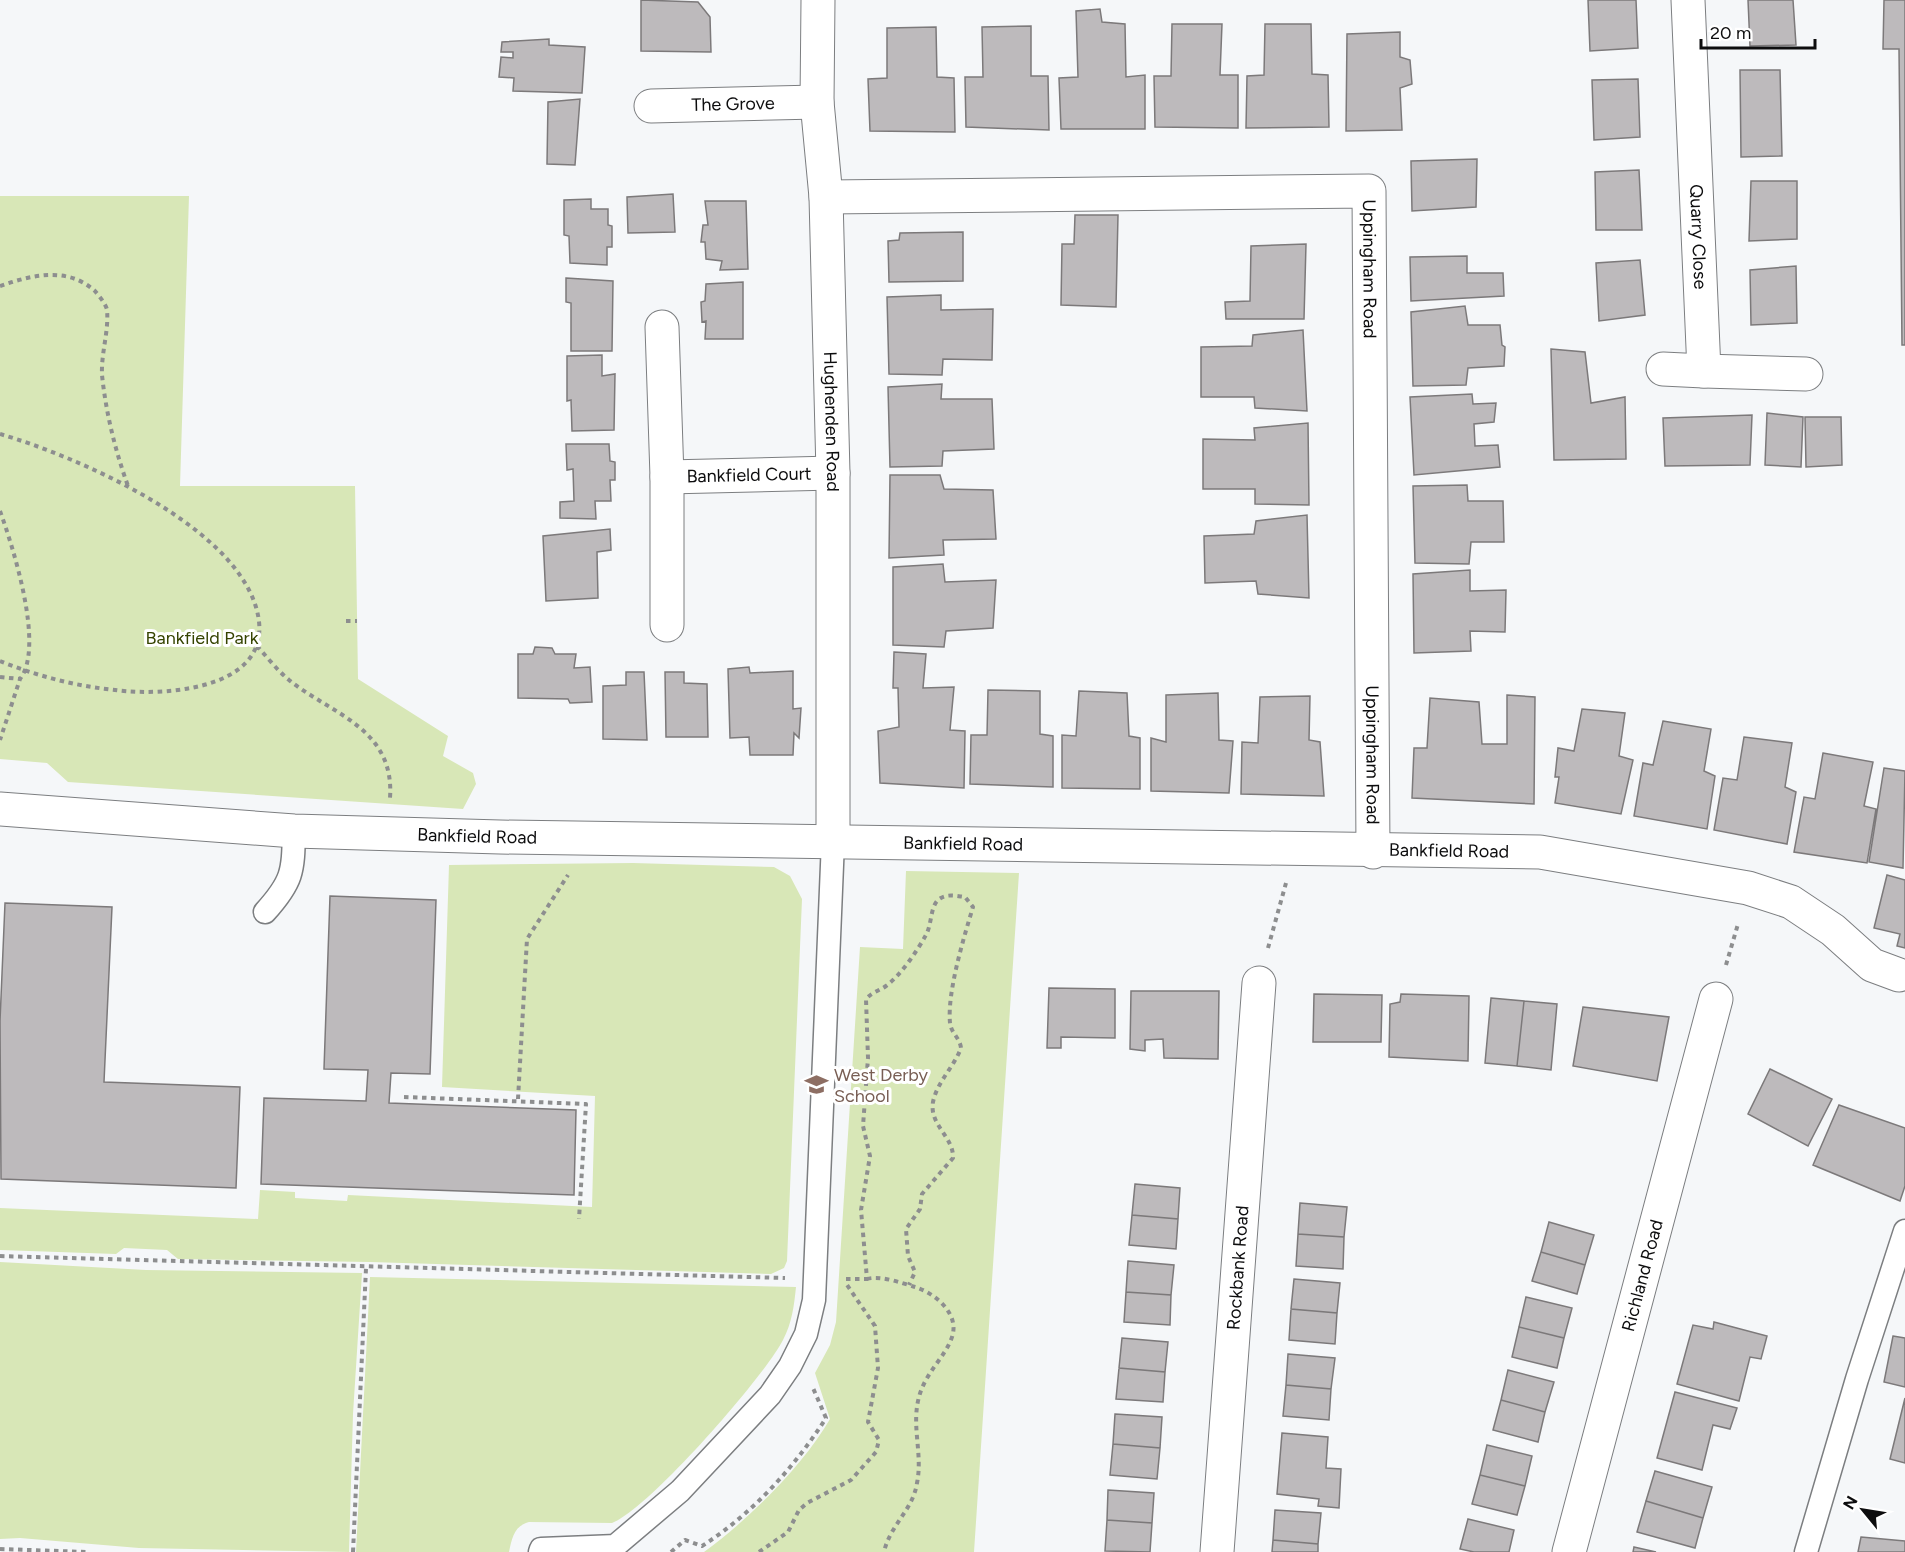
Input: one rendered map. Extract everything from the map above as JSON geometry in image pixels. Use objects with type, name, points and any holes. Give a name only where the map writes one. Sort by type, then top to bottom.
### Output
[{"type":"street","name":"Hughenden Road","points":[[818,0],[817,102],[826,197],[833,473],[833,841]]},
{"type":"street","name":"Quarry Close","points":[[1688,0],[1704,371]]},
{"type":"street","name":"The Grove","points":[[651,106],[817,102]]},
{"type":"street","name":"Uppingham Road","points":[[826,197],[1369,191],[1373,852]]},
{"type":"street","name":"Bankfield Court","points":[[662,327],[667,477],[667,625]]},
{"type":"street","points":[[1663,369],[1806,374]]},
{"type":"street","name":"Bankfield Court","points":[[667,477],[833,473]]},
{"type":"street","name":"Bankfield Road","points":[[0,809],[294,831],[387,834],[1295,848],[1373,852],[1540,852],[1748,888],[1799,906],[1833,930],[1872,965],[1899,975]]},
{"type":"street","name":"Rockbank Road","points":[[1217,1552],[1259,983]]},
{"type":"street","name":"Richland Road","points":[[1569,1552],[1716,999]]},
{"type":"lane","points":[[265,912],[284,891],[293,871],[294,831]]},
{"type":"lane","points":[[540,1552],[541,1549],[612,1549],[680,1491],[754,1413],[770,1395],[806,1334],[814,1300],[833,841]]},
{"type":"lane","points":[[1806,1552],[1857,1379],[1905,1231]]},
{"type":"path","points":[[0,286],[32,276],[68,275],[86,283],[107,308],[102,372],[112,434],[128,487]]},
{"type":"path","points":[[0,434],[73,459],[128,487],[196,533],[233,568],[255,605],[258,626],[257,646],[243,666],[222,681],[160,691],[114,690],[26,672],[0,661]]},
{"type":"path","points":[[0,511],[16,561],[30,640],[26,672],[20,679],[0,740]]},
{"type":"path","points":[[346,621],[357,621]]},
{"type":"path","points":[[257,646],[290,680],[350,718],[369,736],[384,757],[391,784],[387,834]]},
{"type":"path","points":[[0,677],[20,679]]},
{"type":"path","points":[[518,1099],[527,939],[592,838]]},
{"type":"path","points":[[1259,983],[1295,848]]},
{"type":"path","points":[[1716,999],[1748,888]]},
{"type":"path","points":[[867,1279],[861,1210],[870,1156],[863,1126],[868,1058],[866,999],[872,992],[885,986],[927,934],[933,907],[940,899],[951,895],[965,897],[973,907],[961,953],[950,1025],[960,1040],[961,1048],[933,1103],[938,1126],[950,1146],[952,1158],[922,1194],[917,1216],[906,1230],[908,1256],[915,1272],[909,1285]]},
{"type":"path","points":[[404,1097],[518,1099],[586,1104],[579,1219]]},
{"type":"path","points":[[0,1256],[814,1279]]},
{"type":"path","points":[[353,1552],[366,1268]]},
{"type":"path","points":[[759,1552],[788,1532],[799,1510],[851,1480],[876,1452],[879,1440],[868,1422],[868,1411],[878,1368],[875,1326],[860,1308],[843,1278],[867,1279],[875,1276],[929,1293],[941,1302],[953,1322],[952,1337],[930,1370],[919,1396],[915,1418],[920,1461],[917,1485],[907,1510],[892,1527],[884,1552]]},
{"type":"path","points":[[670,1552],[685,1540],[702,1546],[728,1530],[790,1469],[826,1418],[797,1352]]},
{"type":"path","points":[[0,1549],[87,1552]]},
{"type":"green space","name":"Bankfield Park","points":[[0,196],[189,196],[180,486],[355,486],[358,679],[448,736],[443,756],[473,773],[476,784],[463,809],[68,782],[47,763],[0,759]]},
{"type":"green space","points":[[633,863],[774,867],[790,876],[802,899],[787,1261],[784,1268],[771,1274],[370,1262],[178,1259],[167,1250],[124,1248],[116,1254],[0,1250],[0,1208],[258,1219],[260,1190],[295,1192],[295,1198],[347,1201],[348,1195],[592,1207],[595,1096],[442,1087],[449,865]]},
{"type":"green space","points":[[906,871],[1019,873],[974,1552],[704,1552],[738,1525],[773,1492],[805,1455],[830,1419],[815,1373],[830,1345],[836,1322],[860,947],[903,949]]},
{"type":"green space","points":[[0,1262],[146,1270],[362,1273],[353,1414],[349,1552],[139,1548],[20,1538],[0,1539]]},
{"type":"green space","points":[[370,1277],[796,1287],[789,1327],[772,1358],[704,1440],[677,1469],[629,1513],[612,1523],[529,1522],[517,1530],[509,1552],[356,1552]]},
{"type":"building","points":[[641,0],[698,2],[710,17],[711,52],[641,51]]},
{"type":"building","points":[[1588,0],[1636,0],[1638,48],[1590,51]]},
{"type":"building","points":[[1748,0],[1793,0],[1796,45],[1750,46]]},
{"type":"building","points":[[1884,0],[1905,0],[1905,345],[1902,345],[1899,49],[1883,49]]},
{"type":"building","points":[[1100,9],[1102,22],[1125,24],[1126,77],[1145,75],[1145,129],[1061,129],[1059,78],[1078,77],[1076,11]]},
{"type":"building","points":[[1172,24],[1222,24],[1220,75],[1238,75],[1238,128],[1155,127],[1154,76],[1171,76]]},
{"type":"building","points":[[1265,24],[1311,24],[1312,74],[1328,75],[1329,127],[1246,128],[1247,76],[1264,75]]},
{"type":"building","points":[[1031,26],[1031,76],[1048,76],[1049,130],[966,127],[965,77],[983,77],[982,27]]},
{"type":"building","points":[[936,27],[937,77],[954,78],[955,132],[870,131],[868,79],[887,78],[887,28]]},
{"type":"building","points":[[1400,32],[1400,57],[1410,60],[1412,84],[1400,88],[1402,130],[1346,131],[1347,34]]},
{"type":"building","points":[[549,39],[549,45],[585,47],[582,93],[513,91],[514,78],[499,77],[501,57],[513,58],[513,52],[501,52],[502,42]]},
{"type":"building","points":[[1740,70],[1780,70],[1782,156],[1741,157]]},
{"type":"building","points":[[1638,79],[1640,137],[1594,140],[1592,80]]},
{"type":"building","points":[[580,99],[575,165],[547,164],[548,102]]},
{"type":"building","points":[[1477,159],[1476,207],[1412,211],[1411,161]]},
{"type":"building","points":[[1639,170],[1642,230],[1596,230],[1595,172]]},
{"type":"building","points":[[1751,181],[1797,181],[1797,239],[1749,241]]},
{"type":"building","points":[[673,194],[675,232],[628,233],[627,197]]},
{"type":"building","points":[[591,199],[591,209],[608,209],[608,225],[612,226],[612,247],[607,247],[607,265],[570,263],[569,236],[564,235],[564,200]]},
{"type":"building","points":[[705,201],[746,201],[748,269],[720,270],[722,261],[706,259],[705,242],[701,242],[703,225],[708,225]]},
{"type":"building","points":[[1075,215],[1118,215],[1116,307],[1061,305],[1062,244],[1074,244]]},
{"type":"building","points":[[963,232],[963,281],[889,282],[888,241],[899,240],[900,233]]},
{"type":"building","points":[[1306,244],[1304,319],[1226,319],[1225,302],[1250,301],[1251,246]]},
{"type":"building","points":[[1467,256],[1467,273],[1503,273],[1504,296],[1411,301],[1410,257]]},
{"type":"building","points":[[1640,260],[1645,315],[1599,321],[1596,263]]},
{"type":"building","points":[[1796,266],[1797,323],[1751,325],[1750,270]]},
{"type":"building","points":[[566,278],[613,281],[612,351],[571,351],[571,303],[566,302]]},
{"type":"building","points":[[743,282],[743,339],[705,339],[706,321],[702,322],[701,302],[705,301],[706,284]]},
{"type":"building","points":[[941,295],[941,310],[993,309],[992,360],[943,359],[942,375],[889,374],[887,297]]},
{"type":"building","points":[[1465,306],[1468,325],[1500,325],[1502,345],[1505,347],[1504,366],[1468,368],[1466,385],[1413,386],[1411,312]]},
{"type":"building","points":[[1303,330],[1307,411],[1255,408],[1254,397],[1201,397],[1201,347],[1252,346],[1253,335]]},
{"type":"building","points":[[1551,349],[1585,352],[1591,403],[1625,397],[1626,459],[1554,460]]},
{"type":"building","points":[[602,355],[602,376],[615,374],[614,430],[572,431],[571,400],[567,401],[567,356]]},
{"type":"building","points":[[942,384],[941,399],[992,399],[994,449],[943,451],[942,466],[890,467],[888,387]]},
{"type":"building","points":[[1472,394],[1473,404],[1496,403],[1494,422],[1474,424],[1475,446],[1498,445],[1500,467],[1414,475],[1410,397]]},
{"type":"building","points":[[1767,413],[1803,417],[1801,467],[1765,465]]},
{"type":"building","points":[[1752,415],[1750,465],[1665,466],[1663,418]]},
{"type":"building","points":[[1805,417],[1841,417],[1842,465],[1806,467]]},
{"type":"building","points":[[1308,423],[1309,505],[1255,504],[1255,489],[1203,489],[1203,439],[1255,440],[1254,428]]},
{"type":"building","points":[[566,444],[609,444],[610,461],[615,462],[615,480],[610,480],[611,501],[595,501],[596,519],[560,518],[560,502],[574,501],[573,469],[567,470]]},
{"type":"building","points":[[890,475],[940,475],[944,489],[993,490],[996,539],[943,540],[944,555],[889,558]]},
{"type":"building","points":[[1467,485],[1468,501],[1503,501],[1504,542],[1471,542],[1469,564],[1415,563],[1413,486]]},
{"type":"building","points":[[1307,515],[1309,598],[1258,594],[1256,581],[1205,583],[1204,536],[1254,534],[1256,521]]},
{"type":"building","points":[[610,529],[611,550],[597,552],[598,598],[546,601],[543,536]]},
{"type":"building","points":[[943,564],[945,582],[996,580],[993,628],[946,631],[944,647],[893,645],[893,567]]},
{"type":"building","points":[[1470,570],[1470,591],[1506,590],[1505,632],[1470,631],[1471,651],[1414,653],[1413,574]]},
{"type":"building","points":[[535,647],[552,648],[555,654],[576,654],[574,668],[590,667],[592,702],[570,703],[568,699],[518,698],[518,654],[533,654]]},
{"type":"building","points":[[894,652],[926,654],[923,688],[954,687],[950,730],[965,731],[964,788],[880,783],[878,731],[899,727],[898,688],[893,688]]},
{"type":"building","points":[[749,667],[750,673],[793,671],[793,709],[801,708],[799,738],[794,733],[793,755],[750,755],[749,737],[730,738],[728,669]]},
{"type":"building","points":[[626,672],[644,672],[647,740],[603,739],[603,686],[626,685]]},
{"type":"building","points":[[665,672],[684,672],[684,683],[707,684],[708,737],[666,737]]},
{"type":"building","points":[[988,690],[1040,691],[1040,734],[1053,736],[1053,787],[970,784],[971,735],[987,735]]},
{"type":"building","points":[[1079,691],[1127,693],[1129,736],[1140,738],[1140,789],[1062,788],[1062,735],[1076,736]]},
{"type":"building","points":[[1218,693],[1219,740],[1233,741],[1229,793],[1151,791],[1151,738],[1166,742],[1166,695]]},
{"type":"building","points":[[1507,695],[1535,697],[1534,804],[1412,798],[1414,748],[1427,748],[1430,698],[1479,702],[1482,744],[1507,744]]},
{"type":"building","points":[[1310,696],[1309,740],[1320,742],[1324,796],[1241,794],[1242,742],[1258,743],[1260,697]]},
{"type":"building","points":[[1582,709],[1625,713],[1619,756],[1633,760],[1621,814],[1555,803],[1559,777],[1555,777],[1558,748],[1574,751]]},
{"type":"building","points":[[1663,721],[1711,729],[1704,771],[1715,776],[1707,829],[1634,816],[1643,763],[1653,765]]},
{"type":"building","points":[[1744,737],[1792,743],[1785,787],[1796,792],[1787,844],[1714,830],[1723,778],[1737,780]]},
{"type":"building","points":[[1823,753],[1873,762],[1864,806],[1876,809],[1867,863],[1794,852],[1804,797],[1815,799]]},
{"type":"building","points":[[1884,768],[1905,771],[1903,868],[1869,862]]},
{"type":"building","points":[[1887,875],[1905,880],[1905,948],[1897,946],[1900,934],[1874,928]]},
{"type":"building","points":[[330,896],[436,900],[430,1074],[391,1073],[389,1103],[576,1110],[574,1195],[261,1184],[264,1098],[366,1101],[368,1070],[324,1069]]},
{"type":"building","points":[[5,903],[112,907],[104,1082],[240,1087],[236,1188],[1,1179],[0,1021]]},
{"type":"building","points":[[1049,988],[1115,989],[1115,1038],[1061,1037],[1061,1048],[1047,1048]]},
{"type":"building","points":[[1131,991],[1219,991],[1218,1059],[1164,1058],[1163,1039],[1145,1040],[1145,1051],[1130,1049]]},
{"type":"building","points":[[1314,994],[1382,995],[1381,1042],[1313,1042]]},
{"type":"building","points":[[1401,994],[1469,996],[1468,1061],[1389,1057],[1390,1004],[1400,1002]]},
{"type":"building","points":[[1491,998],[1524,1001],[1517,1066],[1485,1063]]},
{"type":"building","points":[[1524,1001],[1557,1004],[1551,1070],[1517,1066]]},
{"type":"building","points":[[1583,1007],[1669,1017],[1657,1081],[1573,1066]]},
{"type":"building","points":[[1770,1069],[1832,1099],[1808,1146],[1748,1114]]},
{"type":"building","points":[[1839,1105],[1905,1128],[1905,1186],[1900,1201],[1813,1165]]},
{"type":"building","points":[[1135,1184],[1180,1188],[1178,1219],[1132,1215]]},
{"type":"building","points":[[1300,1203],[1347,1207],[1344,1237],[1298,1234]]},
{"type":"building","points":[[1132,1215],[1178,1219],[1176,1249],[1129,1245]]},
{"type":"building","points":[[1549,1222],[1594,1235],[1585,1265],[1541,1252]]},
{"type":"building","points":[[1298,1234],[1344,1237],[1343,1269],[1296,1266]]},
{"type":"building","points":[[1541,1252],[1585,1265],[1577,1294],[1532,1281]]},
{"type":"building","points":[[1128,1261],[1174,1265],[1171,1295],[1126,1292]]},
{"type":"building","points":[[1294,1279],[1340,1283],[1337,1313],[1291,1309]]},
{"type":"building","points":[[1126,1292],[1171,1295],[1170,1325],[1124,1322]]},
{"type":"building","points":[[1526,1297],[1572,1308],[1564,1338],[1519,1327]]},
{"type":"building","points":[[1291,1309],[1337,1313],[1335,1344],[1289,1340]]},
{"type":"building","points":[[1714,1322],[1767,1336],[1761,1359],[1750,1357],[1739,1401],[1677,1384],[1693,1325],[1713,1329]]},
{"type":"building","points":[[1519,1327],[1564,1338],[1557,1368],[1512,1357]]},
{"type":"building","points":[[1893,1336],[1905,1338],[1905,1387],[1884,1382]]},
{"type":"building","points":[[1122,1338],[1168,1342],[1165,1372],[1119,1368]]},
{"type":"building","points":[[1288,1354],[1335,1358],[1331,1389],[1286,1385]]},
{"type":"building","points":[[1119,1368],[1165,1372],[1163,1402],[1116,1399]]},
{"type":"building","points":[[1508,1370],[1554,1382],[1545,1412],[1501,1400]]},
{"type":"building","points":[[1286,1385],[1331,1389],[1329,1420],[1283,1416]]},
{"type":"building","points":[[1675,1392],[1737,1408],[1730,1429],[1713,1425],[1702,1470],[1657,1458]]},
{"type":"building","points":[[1905,1398],[1905,1463],[1890,1459]]},
{"type":"building","points":[[1501,1400],[1545,1412],[1538,1442],[1493,1430]]},
{"type":"building","points":[[1115,1414],[1162,1417],[1160,1448],[1113,1444]]},
{"type":"building","points":[[1282,1433],[1328,1437],[1326,1468],[1341,1469],[1339,1508],[1318,1506],[1319,1499],[1277,1494]]},
{"type":"building","points":[[1113,1444],[1160,1448],[1157,1479],[1110,1475]]},
{"type":"building","points":[[1487,1445],[1532,1456],[1525,1486],[1480,1475]]},
{"type":"building","points":[[1655,1471],[1712,1487],[1703,1518],[1646,1501]]},
{"type":"building","points":[[1480,1475],[1525,1486],[1517,1515],[1472,1504]]},
{"type":"building","points":[[1108,1490],[1154,1493],[1152,1523],[1107,1520]]},
{"type":"building","points":[[1646,1501],[1703,1518],[1695,1548],[1637,1532]]},
{"type":"building","points":[[1275,1510],[1321,1513],[1318,1544],[1273,1540]]},
{"type":"building","points":[[1468,1519],[1514,1530],[1509,1552],[1474,1552],[1460,1549]]},
{"type":"building","points":[[1107,1520],[1152,1523],[1150,1552],[1105,1551]]},
{"type":"building","points":[[1861,1537],[1905,1541],[1905,1552],[1858,1552]]},
{"type":"building","points":[[1273,1540],[1318,1544],[1318,1552],[1272,1552]]},
{"type":"building","points":[[1634,1547],[1656,1552],[1633,1552]]},
{"type":"place","name":"West Derby School","points":[[816,1085]]}]
